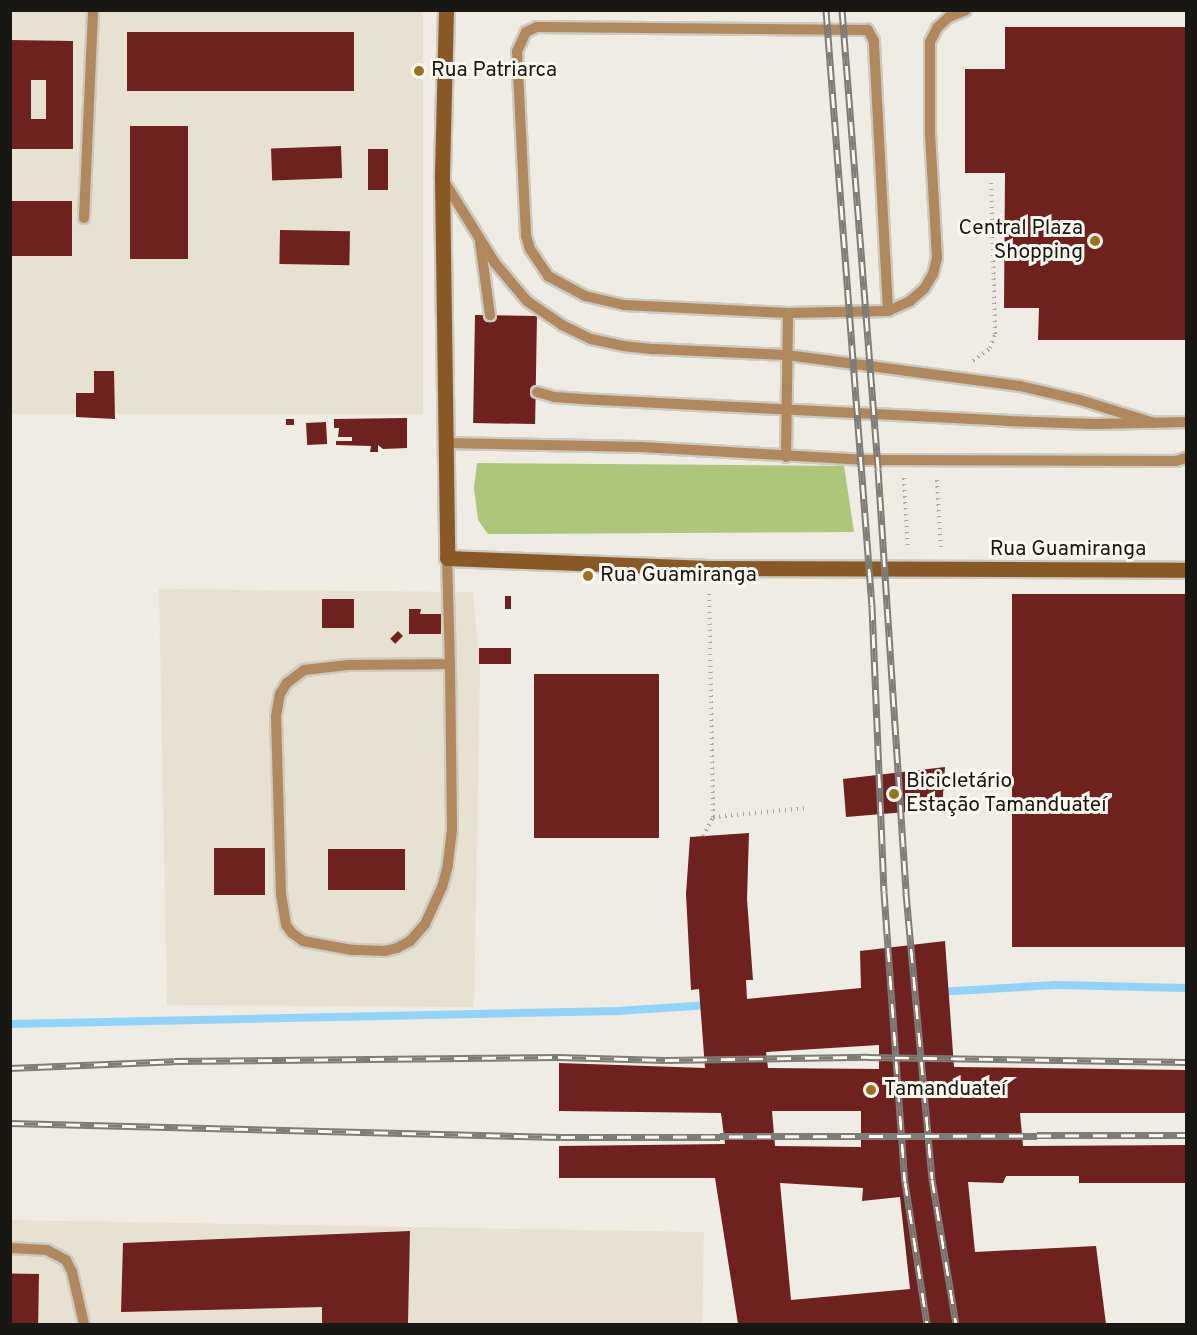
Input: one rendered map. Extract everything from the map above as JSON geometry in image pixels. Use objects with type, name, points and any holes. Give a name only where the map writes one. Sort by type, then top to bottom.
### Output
[{"type":"street","points":[[446,10],[442,178],[447,558]]},
{"type":"street","name":"Rua Guamiranga","points":[[447,558],[709,568],[1186,570]]},
{"type":"lane","points":[[84,218],[93,10]]},
{"type":"lane","points":[[888,311],[874,41],[868,30],[537,27],[526,32],[517,51],[523,204],[530,249],[548,276],[574,292],[606,302],[788,313],[888,311],[910,301],[924,289],[933,274],[937,258],[930,132],[930,42],[937,28],[949,17],[966,10]]},
{"type":"lane","points":[[442,178],[509,282],[527,301],[562,325],[591,339],[623,346],[654,349],[787,355],[1020,386],[1080,400],[1154,423]]},
{"type":"lane","points":[[480,238],[490,315]]},
{"type":"lane","points":[[786,457],[788,313]]},
{"type":"lane","points":[[537,392],[554,397],[580,399],[1018,422],[1186,423]]},
{"type":"lane","points":[[446,443],[641,447],[786,457],[903,460],[1176,461],[1186,458]]},
{"type":"lane","points":[[447,558],[450,664],[452,830],[448,865],[435,908],[410,941],[397,948],[385,951],[352,950],[303,941],[286,925],[281,895],[276,716],[280,694],[287,683],[304,670],[348,664],[450,664]]},
{"type":"lane","points":[[10,1248],[47,1250],[66,1260],[72,1272],[84,1324]]},
{"type":"path","points":[[903,460],[910,570]]},
{"type":"path","points":[[703,836],[713,817],[709,568]]},
{"type":"path","points":[[713,817],[808,808]]},
{"type":"shaded area","points":[[10,11],[423,11],[423,414],[10,414]]},
{"type":"shaded area","points":[[159,589],[473,592],[480,670],[474,1007],[167,1005]]},
{"type":"shaded area","points":[[11,1220],[704,1232],[702,1324],[10,1324]]},
{"type":"green space","points":[[477,463],[844,466],[854,532],[488,534],[478,520],[474,488]]},
{"type":"building","name":"Central Plaza Shopping","points":[[1005,27],[1186,27],[1186,340],[1038,340],[1039,308],[1004,308],[1005,173],[965,173],[965,69],[1005,69]]},
{"type":"building","points":[[127,32],[354,32],[354,91],[127,91]]},
{"type":"building","points":[[10,40],[73,41],[73,149],[10,149]],"holes":[[[31,80],[46,80],[46,119],[31,119]]]},
{"type":"building","points":[[130,126],[188,126],[188,259],[130,259]]},
{"type":"building","points":[[341,146],[342,178],[272,180],[271,148]]},
{"type":"building","points":[[368,149],[388,149],[388,190],[368,190]]},
{"type":"building","points":[[10,201],[72,201],[72,256],[10,256]]},
{"type":"building","points":[[280,230],[350,231],[349,265],[279,264]]},
{"type":"building","points":[[475,315],[537,316],[535,424],[473,423]]},
{"type":"building","points":[[94,371],[114,371],[115,419],[76,417],[76,393],[94,393]]},
{"type":"building","points":[[407,418],[407,448],[383,449],[378,445],[378,452],[370,452],[371,446],[336,445],[336,441],[352,441],[352,437],[338,437],[339,428],[334,428],[334,419]]},
{"type":"building","points":[[286,419],[294,419],[294,425],[286,425]]},
{"type":"building","points":[[326,422],[327,444],[307,445],[306,423]]},
{"type":"building","points":[[1012,594],[1186,594],[1186,947],[1012,947]]},
{"type":"building","points":[[505,596],[511,596],[511,609],[505,609]]},
{"type":"building","points":[[322,599],[354,599],[354,628],[322,628]]},
{"type":"building","points":[[409,609],[421,609],[420,614],[441,614],[441,634],[409,634]]},
{"type":"building","points":[[398,631],[403,636],[395,644],[390,639]]},
{"type":"building","points":[[479,648],[511,648],[511,664],[479,664]]},
{"type":"building","points":[[534,674],[659,674],[659,838],[534,838]]},
{"type":"building","name":"Bicicletário Estação Tamanduateí","points":[[945,767],[942,809],[846,817],[843,779]]},
{"type":"building","name":"Tamanduateí","points":[[749,833],[747,899],[753,980],[746,980],[747,999],[861,988],[860,951],[945,941],[954,1067],[1186,1070],[1186,1113],[1020,1113],[1023,1146],[1186,1145],[1186,1183],[1079,1183],[1079,1176],[1006,1176],[1003,1183],[968,1182],[975,1252],[1096,1246],[1106,1324],[738,1324],[715,1178],[559,1178],[559,1146],[725,1144],[721,1113],[559,1111],[559,1063],[705,1068],[699,989],[691,990],[686,894],[690,837]],"holes":[[[879,1045],[879,1069],[768,1068],[766,1052]],[[772,1111],[861,1111],[861,1147],[775,1146]],[[780,1183],[863,1188],[862,1201],[900,1197],[910,1289],[791,1300]]]},
{"type":"building","points":[[214,848],[265,848],[265,895],[214,895]]},
{"type":"building","points":[[328,849],[405,849],[405,890],[328,890]]},
{"type":"building","points":[[410,1231],[408,1324],[322,1324],[322,1307],[121,1312],[123,1243]]},
{"type":"building","points":[[10,1273],[39,1274],[38,1324],[10,1324]]},
{"type":"waterway","points":[[938,992],[1057,985],[1186,988]]},
{"type":"waterway","points":[[10,1024],[617,1011],[710,1005]]},
{"type":"railway","points":[[826,10],[872,606],[884,892],[905,1182],[927,1324]]},
{"type":"railway","points":[[842,10],[878,469],[906,893],[932,1179],[956,1324]]},
{"type":"railway","points":[[10,1068],[174,1061],[558,1057],[665,1060],[867,1057],[1186,1062]]},
{"type":"railway","points":[[10,1123],[561,1137],[1186,1135]]},
{"type":"place","name":"Rua Patriarca","points":[[419,71]]},
{"type":"place","name":"Central Plaza Shopping","points":[[1095,241]]},
{"type":"place","name":"Rua Guamiranga","points":[[588,576]]},
{"type":"place","name":"Bicicletário Estação Tamanduateí","points":[[894,794]]},
{"type":"place","name":"Tamanduateí","points":[[871,1090]]}]
